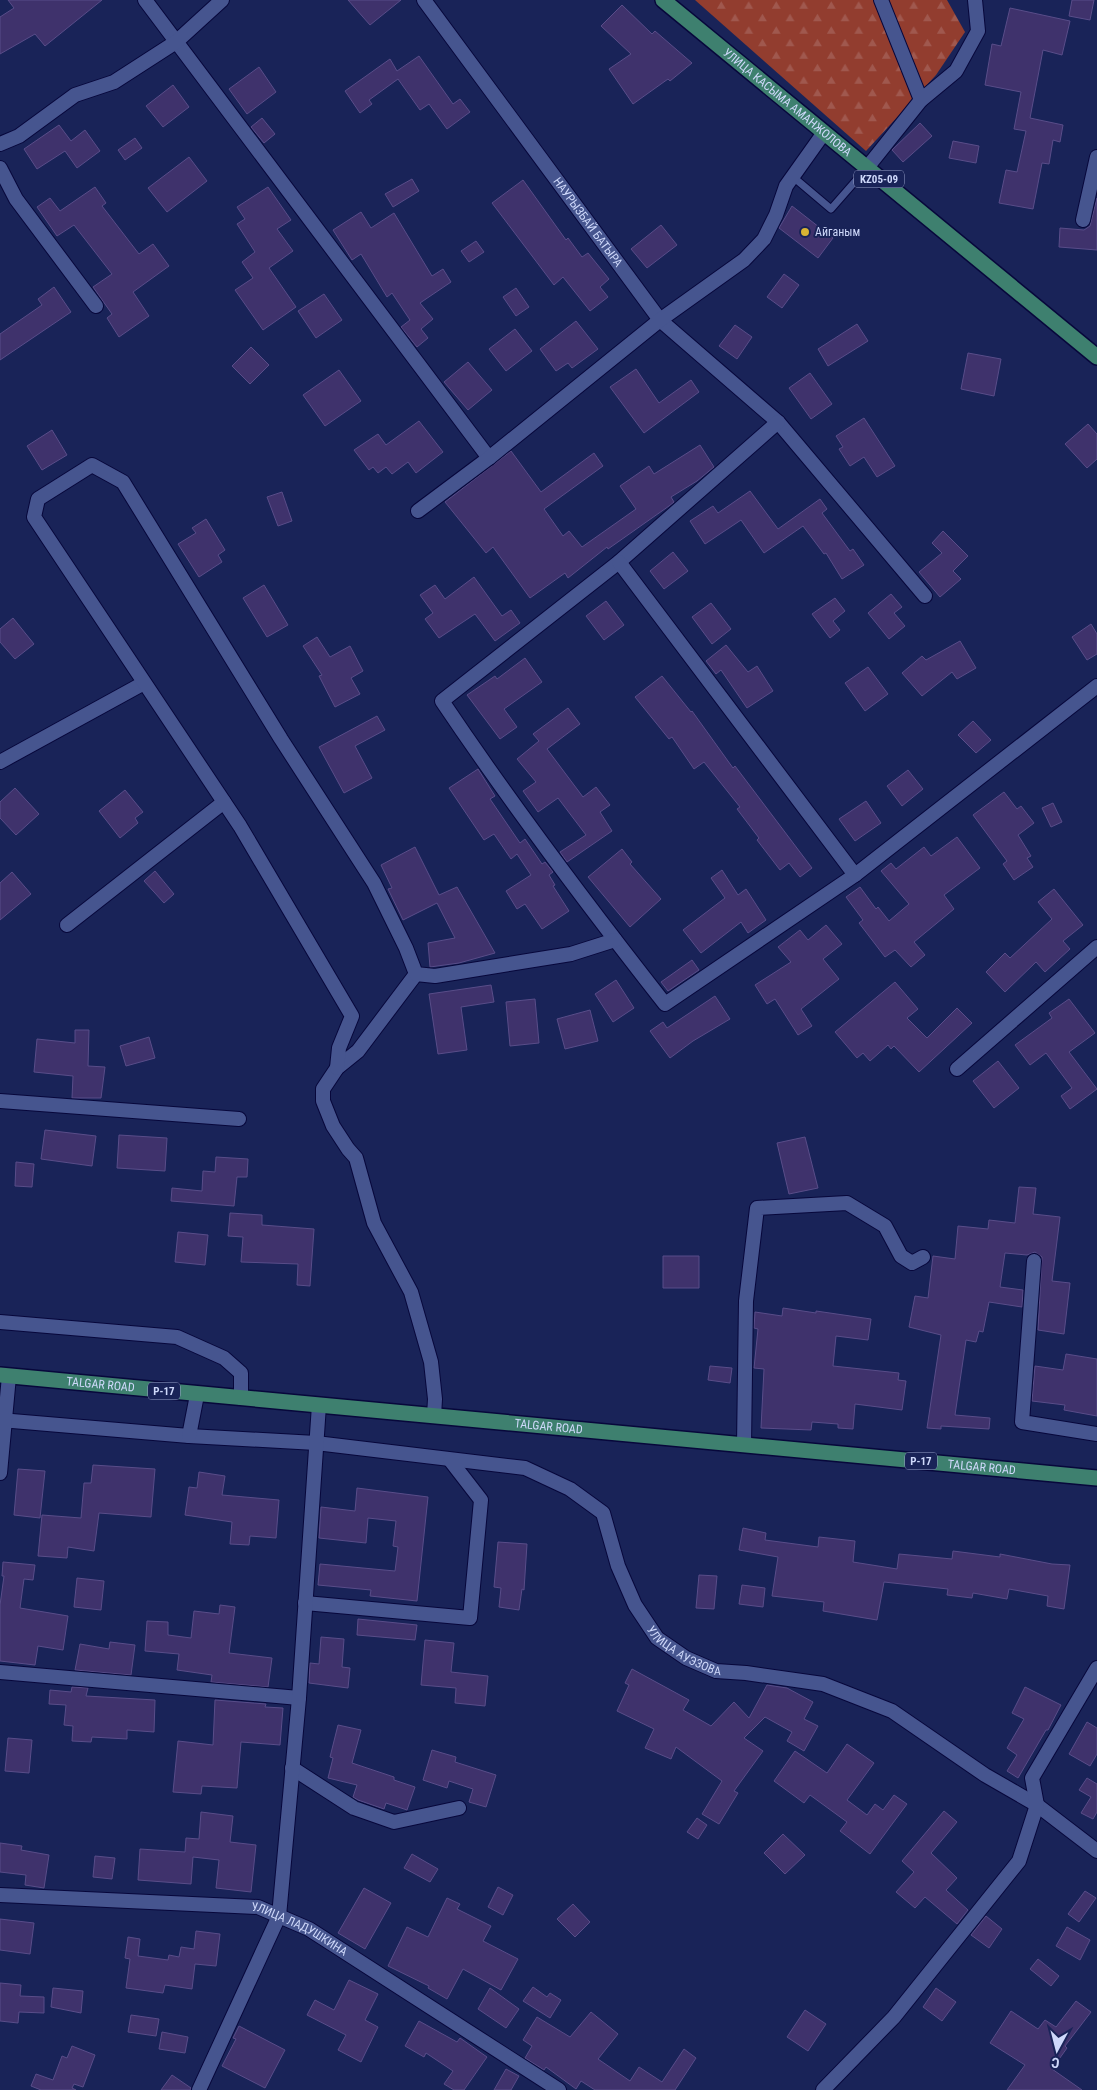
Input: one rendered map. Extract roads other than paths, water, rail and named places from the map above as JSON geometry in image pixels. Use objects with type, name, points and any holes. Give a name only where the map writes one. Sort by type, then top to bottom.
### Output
[{"type":"main road","name":"УЛИЦА КАСЫМА АМАНЖОЛОВА","points":[[663,0],[823,134],[1097,357]]},
{"type":"main road","name":"TALGAR ROAD","points":[[4,1376],[1097,1478]]},
{"type":"street","points":[[145,0],[489,458]]},
{"type":"street","points":[[0,144],[19,136],[75,95],[114,82],[176,42],[222,0]]},
{"type":"street","name":"НАУРЫЗБАЙ БАТЫРА","points":[[424,0],[660,320],[778,422],[925,596]]},
{"type":"street","points":[[881,0],[921,100]]},
{"type":"street","points":[[866,169],[921,100],[956,71],[978,31],[975,0]]},
{"type":"street","points":[[418,511],[489,458],[660,320],[744,260],[764,239],[776,215],[786,186],[823,134]]},
{"type":"street","points":[[1083,220],[1097,156]]},
{"type":"street","points":[[0,168],[16,198],[96,306]]},
{"type":"street","points":[[778,422],[619,562],[442,701],[472,746],[615,940],[665,1004],[855,875],[1095,692]]},
{"type":"street","points":[[337,1068],[339,1048],[352,1016],[224,802],[34,517],[38,499],[92,465],[123,482],[281,739],[374,883],[406,948],[416,974]]},
{"type":"street","points":[[619,562],[855,875]]},
{"type":"street","points":[[0,762],[144,683]]},
{"type":"street","points":[[67,925],[224,802]]},
{"type":"street","points":[[416,974],[435,976],[571,954],[615,940]]},
{"type":"street","points":[[957,1069],[1097,947]]},
{"type":"street","points":[[416,974],[358,1051],[337,1068],[323,1089],[323,1101],[333,1126],[356,1158],[374,1223],[411,1292],[431,1362],[435,1399],[434,1416]]},
{"type":"street","points":[[0,1101],[239,1119]]},
{"type":"street","points":[[744,1445],[746,1301],[757,1208],[847,1203],[885,1226],[901,1256],[912,1263],[924,1257]]},
{"type":"street","points":[[1034,1261],[1022,1422],[1097,1434]]},
{"type":"street","points":[[0,1322],[177,1337],[224,1358],[242,1373],[240,1398]]},
{"type":"street","points":[[0,1473],[4,1376]]},
{"type":"street","points":[[189,1436],[197,1395]]},
{"type":"street","points":[[199,2090],[279,1916],[299,1698],[319,1405]]},
{"type":"street","name":"УЛИЦА АУЭЗОВА","points":[[2,1420],[189,1436],[316,1443],[525,1468],[570,1488],[603,1513],[618,1566],[636,1606],[657,1638],[686,1658],[716,1671],[746,1673],[822,1684],[892,1711],[984,1775],[1037,1805],[1097,1851]]},
{"type":"street","points":[[305,1604],[470,1618],[481,1500],[450,1460]]},
{"type":"street","points":[[823,2090],[894,2017],[1019,1861],[1037,1805],[1032,1778],[1097,1668]]},
{"type":"street","points":[[0,1672],[299,1698]]},
{"type":"street","points":[[292,1768],[354,1808],[394,1822],[459,1808]]},
{"type":"street","name":"УЛИЦА ЛАДУШКИНА","points":[[0,1895],[258,1907],[309,1929],[559,2090]]},
{"type":"lane","points":[[792,176],[831,208],[866,169]]},
{"type":"place","name":"Айганым","points":[[805,232]]}]
